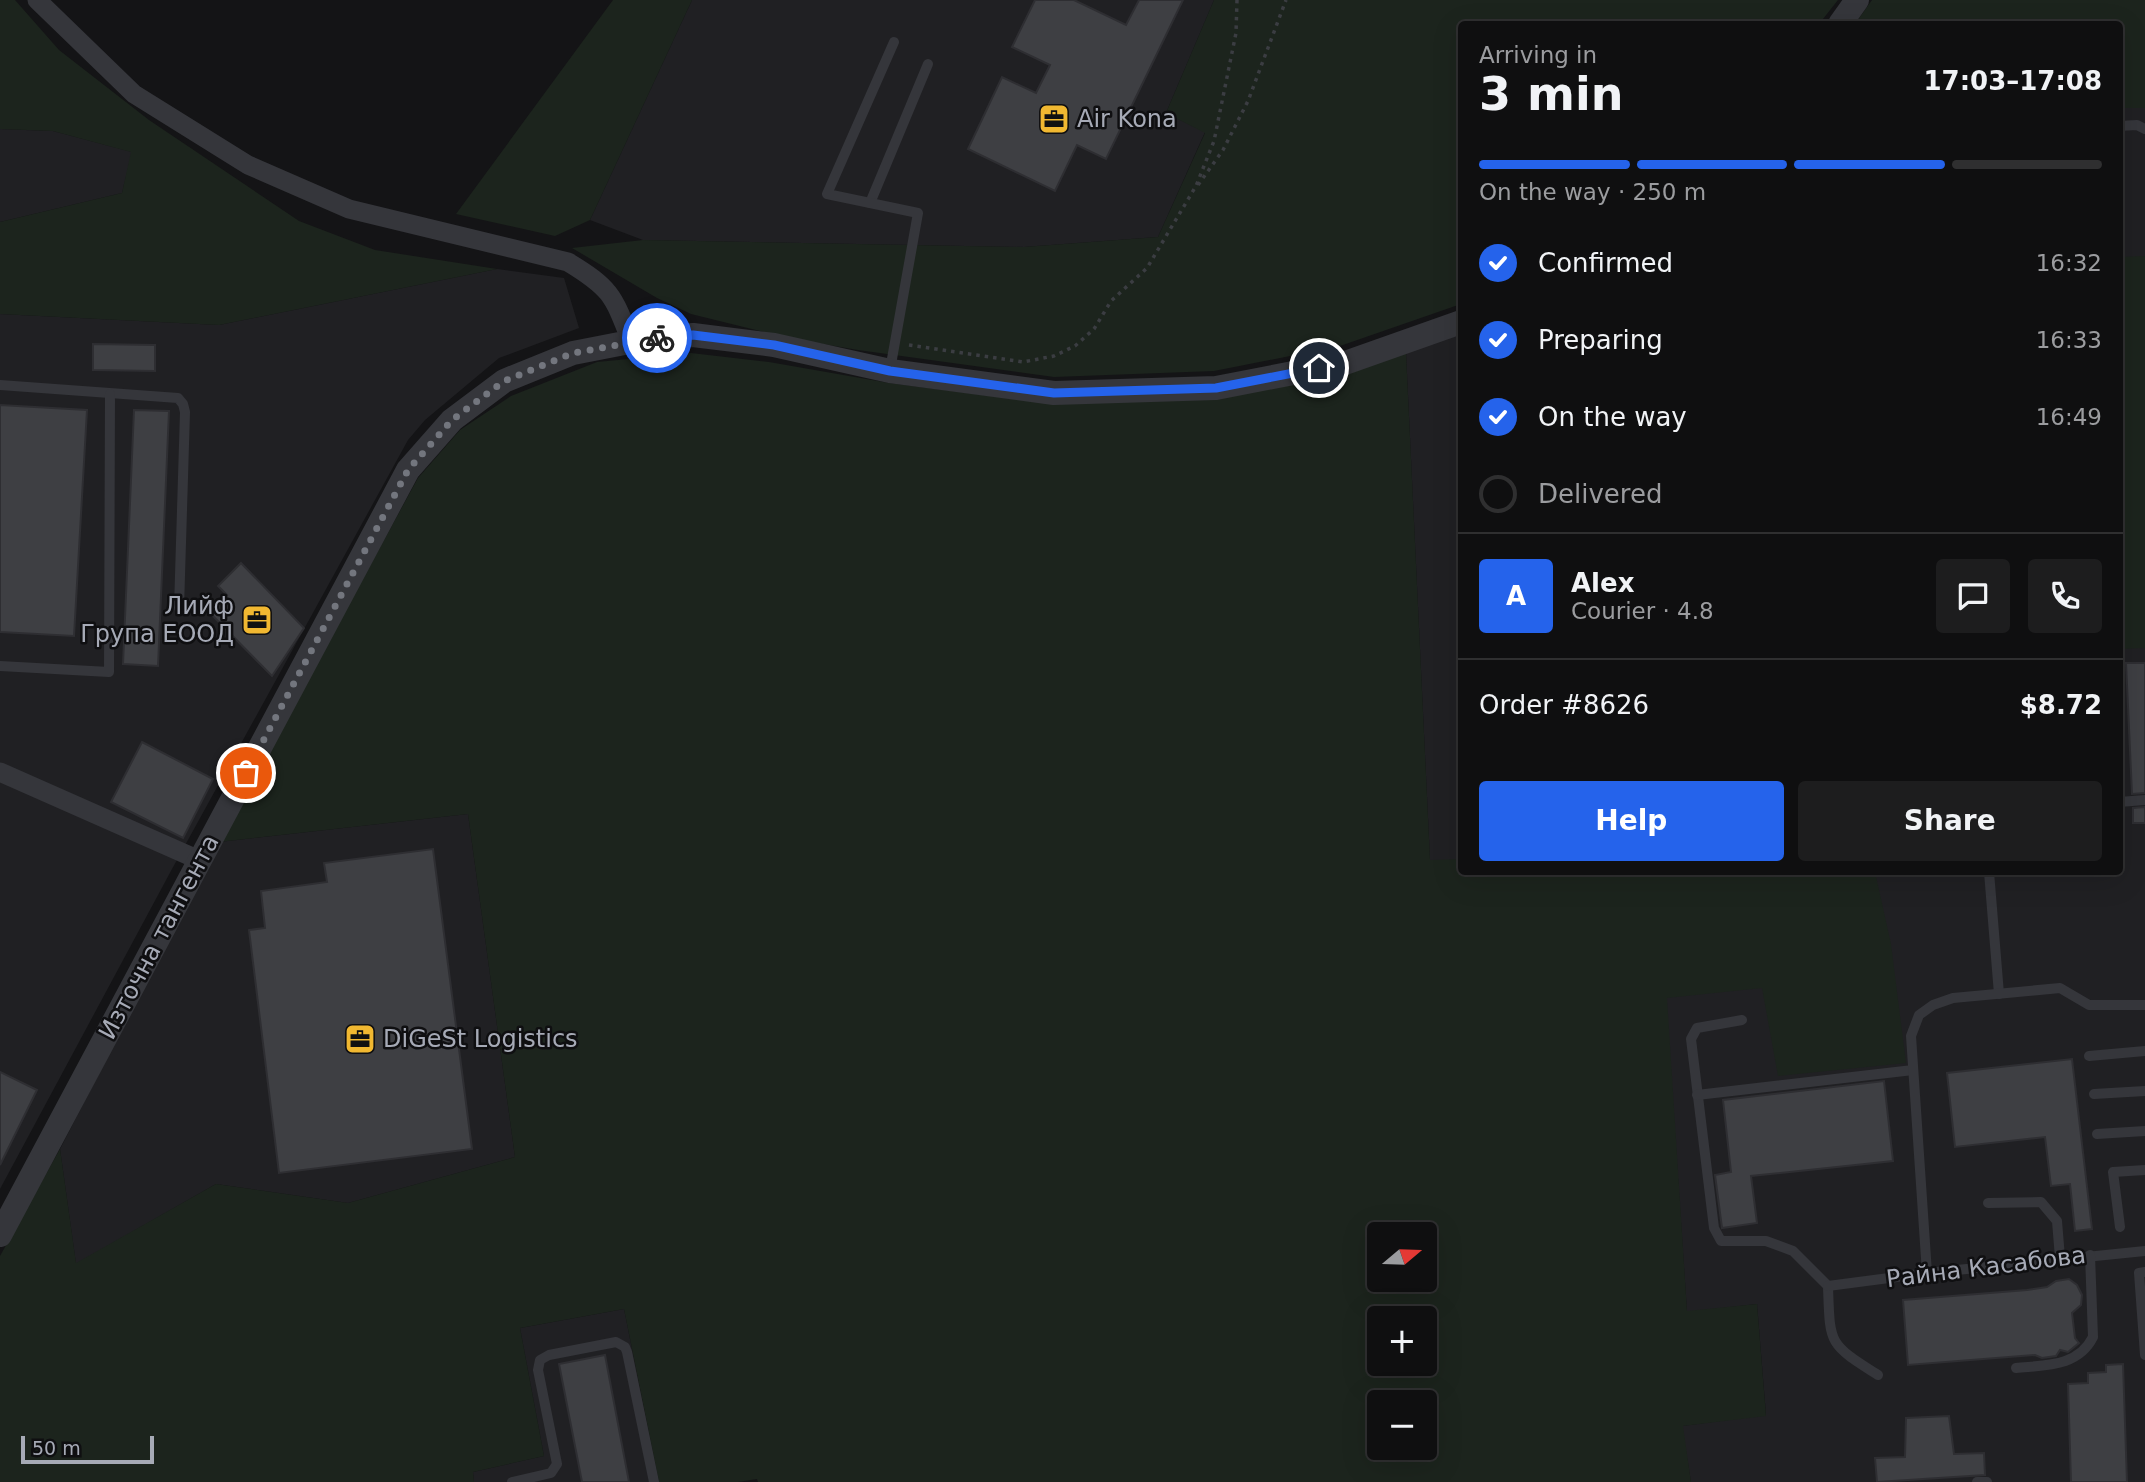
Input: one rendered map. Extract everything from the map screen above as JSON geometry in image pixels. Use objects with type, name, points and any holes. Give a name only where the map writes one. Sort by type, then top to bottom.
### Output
[{"type":"street","points":[[37,0],[134,94],[248,165],[349,209],[568,262],[597,280],[616,301],[631,341]]},
{"type":"street","points":[[1842,21],[1857,0]]},
{"type":"street","name":"Източна тангента","points":[[0,1235],[408,470],[452,420],[504,381],[573,353],[631,341],[693,335],[774,345],[890,371],[1054,393],[1216,388],[1345,363],[1458,323]]},
{"type":"street","points":[[0,772],[199,860]]},
{"type":"lane","points":[[890,371],[918,213],[827,194],[894,42]]},
{"type":"lane","points":[[870,203],[928,64]]},
{"type":"lane","points":[[2123,126],[2137,125],[2145,129]]},
{"type":"lane","points":[[0,385],[178,398],[183,404],[185,412],[179,608]]},
{"type":"lane","points":[[0,666],[108,672],[110,394]]},
{"type":"lane","points":[[2123,802],[2145,800]]},
{"type":"lane","points":[[1989,875],[1999,994]]},
{"type":"lane","points":[[1927,1273],[1910,1036],[1919,1015],[1933,1005],[1953,998],[2060,988],[2089,1005],[2145,1005]]},
{"type":"lane","points":[[1742,1020],[1697,1028],[1691,1039],[1714,1228],[1721,1241],[1766,1241],[1793,1251],[1828,1286],[1830,1334],[1842,1352],[1878,1375]]},
{"type":"lane","points":[[2089,1056],[2145,1051]]},
{"type":"lane","points":[[1697,1095],[1913,1070]]},
{"type":"lane","points":[[2094,1094],[2145,1091]]},
{"type":"lane","points":[[2097,1134],[2145,1131]]},
{"type":"lane","points":[[2100,1173],[2145,1170]]},
{"type":"lane","points":[[2113,1172],[2120,1227]]},
{"type":"lane","points":[[1988,1203],[2041,1202],[2057,1221],[2060,1258]]},
{"type":"lane","name":"Райна Касабова","points":[[1828,1286],[2060,1258],[2145,1251]]},
{"type":"lane","points":[[2016,1368],[2065,1362],[2078,1357],[2088,1348],[2094,1337],[2090,1255]]},
{"type":"lane","points":[[2145,1272],[2139,1273],[2145,1354]]},
{"type":"lane","points":[[512,1482],[551,1473],[556,1464],[538,1370],[540,1360],[548,1355],[616,1342],[625,1347],[627,1352],[653,1482]]},
{"type":"lane","points":[[1977,1482],[1987,1482]]},
{"type":"path","points":[[1192,192],[1213,141],[1236,33],[1237,0]]},
{"type":"path","points":[[895,346],[942,348],[1023,362],[1054,356],[1075,346],[1094,330],[1111,301],[1147,268],[1192,192],[1223,149],[1248,101],[1286,0]]},
{"type":"shaded area","points":[[0,0],[15,0],[59,50],[149,120],[299,221],[375,250],[497,269],[219,325],[0,314],[0,222],[122,193],[131,152],[53,131],[0,129]]},
{"type":"shaded area","points":[[613,0],[692,0],[590,220],[555,236],[456,214]]},
{"type":"shaded area","points":[[692,0],[1214,0],[1166,113],[1205,132],[1158,237],[1024,247],[643,240],[590,220]]},
{"type":"shaded area","points":[[1214,0],[1838,0],[1821,21],[1458,21],[1458,305],[1340,346],[1214,371],[1054,377],[788,338],[691,314],[657,298],[572,248],[643,240],[1024,247],[1158,237],[1205,133],[1166,113]]},
{"type":"shaded area","points":[[1872,0],[2145,0],[2145,108],[2123,108],[2123,21],[1857,21]]},
{"type":"shaded area","points":[[2123,108],[2145,108],[2145,1482],[1691,1482],[1682,1426],[1766,1415],[1757,1304],[1687,1312],[1666,998],[1430,860],[1406,353],[1458,331],[1458,875],[2123,875]]},
{"type":"shaded area","points":[[0,129],[53,131],[132,152],[122,193],[0,222]]},
{"type":"shaded area","points":[[2145,256],[2145,648],[2123,649],[2123,257]]},
{"type":"shaded area","points":[[497,269],[564,278],[579,328],[499,358],[425,420],[408,440],[0,1189],[0,314],[219,325]]},
{"type":"shaded area","points":[[691,353],[1053,404],[1406,353],[1430,860],[1458,859],[1458,875],[1876,875],[1891,944],[1906,1063],[1778,1076],[1762,988],[1667,998],[1687,1311],[1757,1304],[1766,1416],[1683,1426],[1691,1482],[758,1482],[757,1479],[738,1482],[659,1482],[624,1309],[520,1328],[544,1456],[473,1472],[474,1482],[0,1482],[0,1256],[60,1149],[76,1263],[216,1184],[348,1203],[515,1157],[468,814],[219,842],[418,478],[460,430],[511,396],[597,362]]},
{"type":"shaded area","points":[[468,814],[515,1157],[348,1203],[216,1184],[76,1264],[60,1149],[219,842]]},
{"type":"shaded area","points":[[624,1309],[659,1482],[474,1482],[473,1472],[544,1456],[520,1328]]},
{"type":"building","name":"Air Kona","points":[[1035,0],[1074,0],[1126,25],[1139,0],[1183,0],[1106,159],[1077,145],[1055,191],[968,149],[1002,77],[1036,93],[1050,65],[1012,47]]},
{"type":"building","points":[[93,344],[155,345],[155,371],[93,370]]},
{"type":"building","points":[[0,405],[87,410],[74,636],[0,632]]},
{"type":"building","points":[[134,410],[169,411],[158,666],[123,664]]},
{"type":"building","name":"Лийф Група ЕООД","points":[[241,563],[304,628],[272,676],[209,612],[227,595],[218,586]]},
{"type":"building","points":[[2126,663],[2145,663],[2145,793],[2132,794]]},
{"type":"building","points":[[142,742],[213,779],[183,838],[111,802]]},
{"type":"building","points":[[2145,807],[2145,823],[2133,823],[2133,808]]},
{"type":"building","name":"DiGeSt Logistics","points":[[433,849],[472,1149],[279,1173],[249,930],[265,928],[261,891],[327,882],[324,863]]},
{"type":"building","points":[[2072,1059],[2092,1229],[2075,1231],[2070,1184],[2051,1186],[2045,1137],[1955,1147],[1947,1073]]},
{"type":"building","points":[[0,1072],[37,1090],[0,1165]]},
{"type":"building","points":[[1884,1081],[1893,1161],[1751,1176],[1757,1223],[1722,1228],[1715,1175],[1731,1172],[1723,1100]]},
{"type":"building","points":[[2069,1279],[2077,1285],[2082,1295],[2081,1305],[2072,1313],[2075,1338],[2079,1343],[2068,1352],[2060,1350],[2056,1356],[2042,1358],[2035,1355],[1908,1365],[1903,1300],[2027,1290],[2047,1287],[2056,1281]]},
{"type":"building","points":[[605,1355],[629,1482],[582,1482],[559,1364]]},
{"type":"building","points":[[2123,1364],[2127,1482],[2071,1482],[2068,1384],[2088,1383],[2088,1373],[2106,1372],[2106,1365]]},
{"type":"building","points":[[1949,1416],[1954,1454],[1984,1453],[1985,1475],[1877,1482],[1875,1458],[1905,1457],[1906,1418]]},
{"type":"way so far","points":[[246,773],[408,470],[452,420],[504,381],[573,353],[657,338]]},
{"type":"place","name":"Air Kona","points":[[1054,119]]},
{"type":"place","name":"Лийф Група ЕООД","points":[[257,620]]},
{"type":"place","name":"DiGeSt Logistics","points":[[360,1039]]},
{"type":"route","points":[[657,338],[693,335],[774,345],[890,371],[1054,393],[1216,388],[1319,368]]}]
